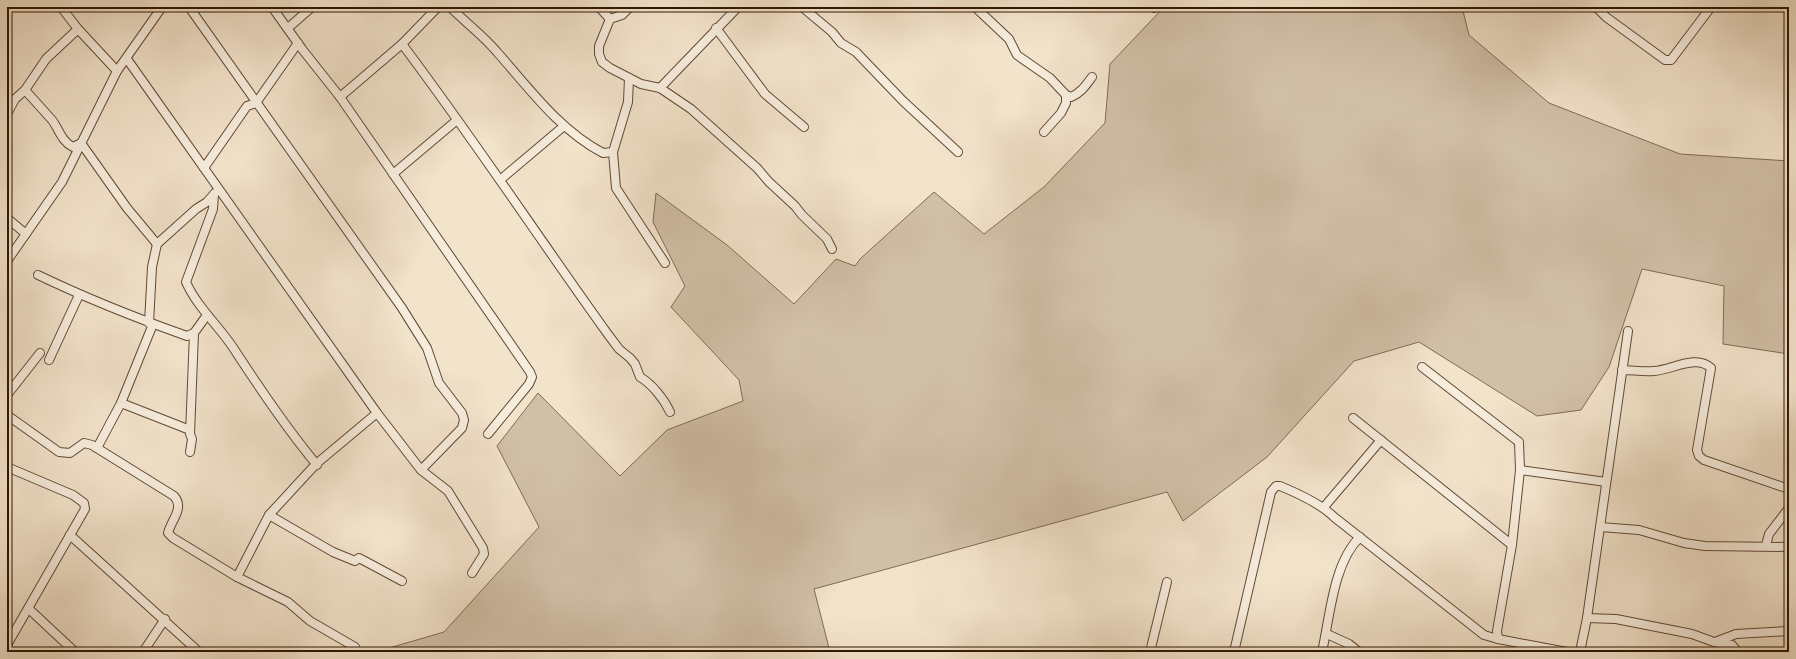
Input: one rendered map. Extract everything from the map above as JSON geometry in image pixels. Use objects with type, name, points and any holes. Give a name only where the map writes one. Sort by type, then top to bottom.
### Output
[{"type":"street","points":[[62,7],[78,29],[117,71]]},
{"type":"street","points":[[8,258],[62,182],[117,71],[127,59],[162,7]]},
{"type":"street","points":[[189,7],[402,308],[427,348],[439,384],[464,416],[464,424],[462,428],[420,470]]},
{"type":"street","points":[[272,7],[340,97],[530,372],[532,378],[529,384],[488,434]]},
{"type":"street","points":[[288,28],[312,7]]},
{"type":"street","points":[[340,97],[402,44],[438,7]]},
{"type":"street","points":[[450,7],[497,51],[532,94],[564,126],[603,153],[613,152]]},
{"type":"street","points":[[599,7],[610,19]]},
{"type":"street","points":[[630,7],[622,15],[610,19],[599,46],[599,54],[602,62],[610,68],[641,84],[660,88],[691,109],[737,149],[827,239],[832,249]]},
{"type":"street","points":[[660,88],[716,28],[738,7]]},
{"type":"street","points":[[802,7],[832,32],[841,43],[856,52],[903,101],[958,152]]},
{"type":"street","points":[[975,7],[1008,39],[1017,55],[1050,78],[1066,95],[1071,97],[1081,91],[1092,76]]},
{"type":"street","points":[[1596,7],[1606,17],[1665,60],[1671,60],[1711,7]]},
{"type":"street","points":[[716,28],[765,94],[804,127]]},
{"type":"street","points":[[7,114],[16,99],[25,90],[51,54],[78,29]]},
{"type":"street","points":[[204,168],[247,106],[256,103],[298,43]]},
{"type":"street","points":[[402,44],[500,180],[521,213],[607,333],[619,349],[635,364],[640,377],[647,381],[666,403],[670,412]]},
{"type":"street","points":[[127,59],[204,168],[216,190],[420,470],[448,491],[482,544],[484,554],[472,573]]},
{"type":"street","points":[[629,78],[628,102],[613,152],[616,188],[665,263]]},
{"type":"street","points":[[25,90],[53,121],[60,135],[68,145],[73,147],[81,143]]},
{"type":"street","points":[[1044,132],[1061,113],[1066,103],[1066,95]]},
{"type":"street","points":[[393,174],[457,120]]},
{"type":"street","points":[[500,180],[564,126]]},
{"type":"street","points":[[81,143],[127,208],[157,244]]},
{"type":"street","points":[[97,448],[121,403],[151,324],[152,267],[157,244],[216,190]]},
{"type":"street","points":[[216,190],[214,209],[186,282],[207,315],[233,348],[256,384],[288,427],[291,434],[317,465]]},
{"type":"street","points":[[7,218],[26,234]]},
{"type":"street","points":[[38,275],[79,295],[151,324],[186,336],[194,333]]},
{"type":"street","points":[[49,360],[79,295]]},
{"type":"street","points":[[190,452],[192,439],[190,430],[194,333],[207,315]]},
{"type":"street","points":[[1580,652],[1587,618],[1628,330]]},
{"type":"street","points":[[7,395],[40,353]]},
{"type":"street","points":[[1622,370],[1653,371],[1668,369],[1691,362],[1702,362],[1707,364],[1711,368],[1697,450],[1699,456],[1711,463],[1789,489]]},
{"type":"street","points":[[1422,367],[1520,442],[1520,470],[1512,545],[1497,631],[1498,639]]},
{"type":"street","points":[[121,403],[190,430]]},
{"type":"street","points":[[237,577],[269,515],[317,465],[378,413]]},
{"type":"street","points":[[7,415],[59,452],[70,453],[84,443],[88,443],[174,496],[179,500],[179,506],[178,512],[169,526],[168,533],[173,538],[237,577],[288,602],[310,621],[355,646]]},
{"type":"street","points":[[1353,418],[1512,545]]},
{"type":"street","points":[[1324,507],[1381,440]]},
{"type":"street","points":[[7,467],[73,495],[84,503],[85,509],[7,645]]},
{"type":"street","points":[[1520,470],[1606,482]]},
{"type":"street","points":[[1234,652],[1271,492],[1276,486],[1280,486],[1310,502],[1324,507],[1484,635],[1567,652]]},
{"type":"street","points":[[1766,545],[1769,534],[1789,508]]},
{"type":"street","points":[[269,515],[333,552],[355,560],[359,558],[402,581]]},
{"type":"street","points":[[1600,527],[1639,530],[1684,543],[1705,546],[1766,545],[1789,547]]},
{"type":"street","points":[[70,535],[165,619],[199,652]]},
{"type":"street","points":[[1322,652],[1327,634],[1327,623],[1344,561],[1352,545],[1360,537]]},
{"type":"street","points":[[1150,652],[1167,582]]},
{"type":"street","points":[[29,609],[75,652]]},
{"type":"street","points":[[1587,618],[1616,619],[1692,634],[1714,642],[1732,645],[1738,652]]},
{"type":"street","points":[[143,652],[165,619]]},
{"type":"street","points":[[1714,642],[1736,634],[1789,631]]},
{"type":"street","points":[[1327,634],[1349,644],[1359,652]]},
{"type":"shaded area","points":[[1164,7],[1462,7],[1469,35],[1549,103],[1680,154],[1789,161],[1789,354],[1723,344],[1724,286],[1642,269],[1609,367],[1581,410],[1537,416],[1419,342],[1354,361],[1267,457],[1183,521],[1167,492],[814,589],[830,652],[383,652],[389,648],[444,632],[539,527],[497,446],[538,393],[620,476],[667,430],[743,401],[739,380],[671,307],[685,286],[653,222],[656,193],[727,245],[794,304],[836,259],[855,266],[860,259],[934,192],[984,234],[1044,187],[1105,123],[1110,64]]}]
